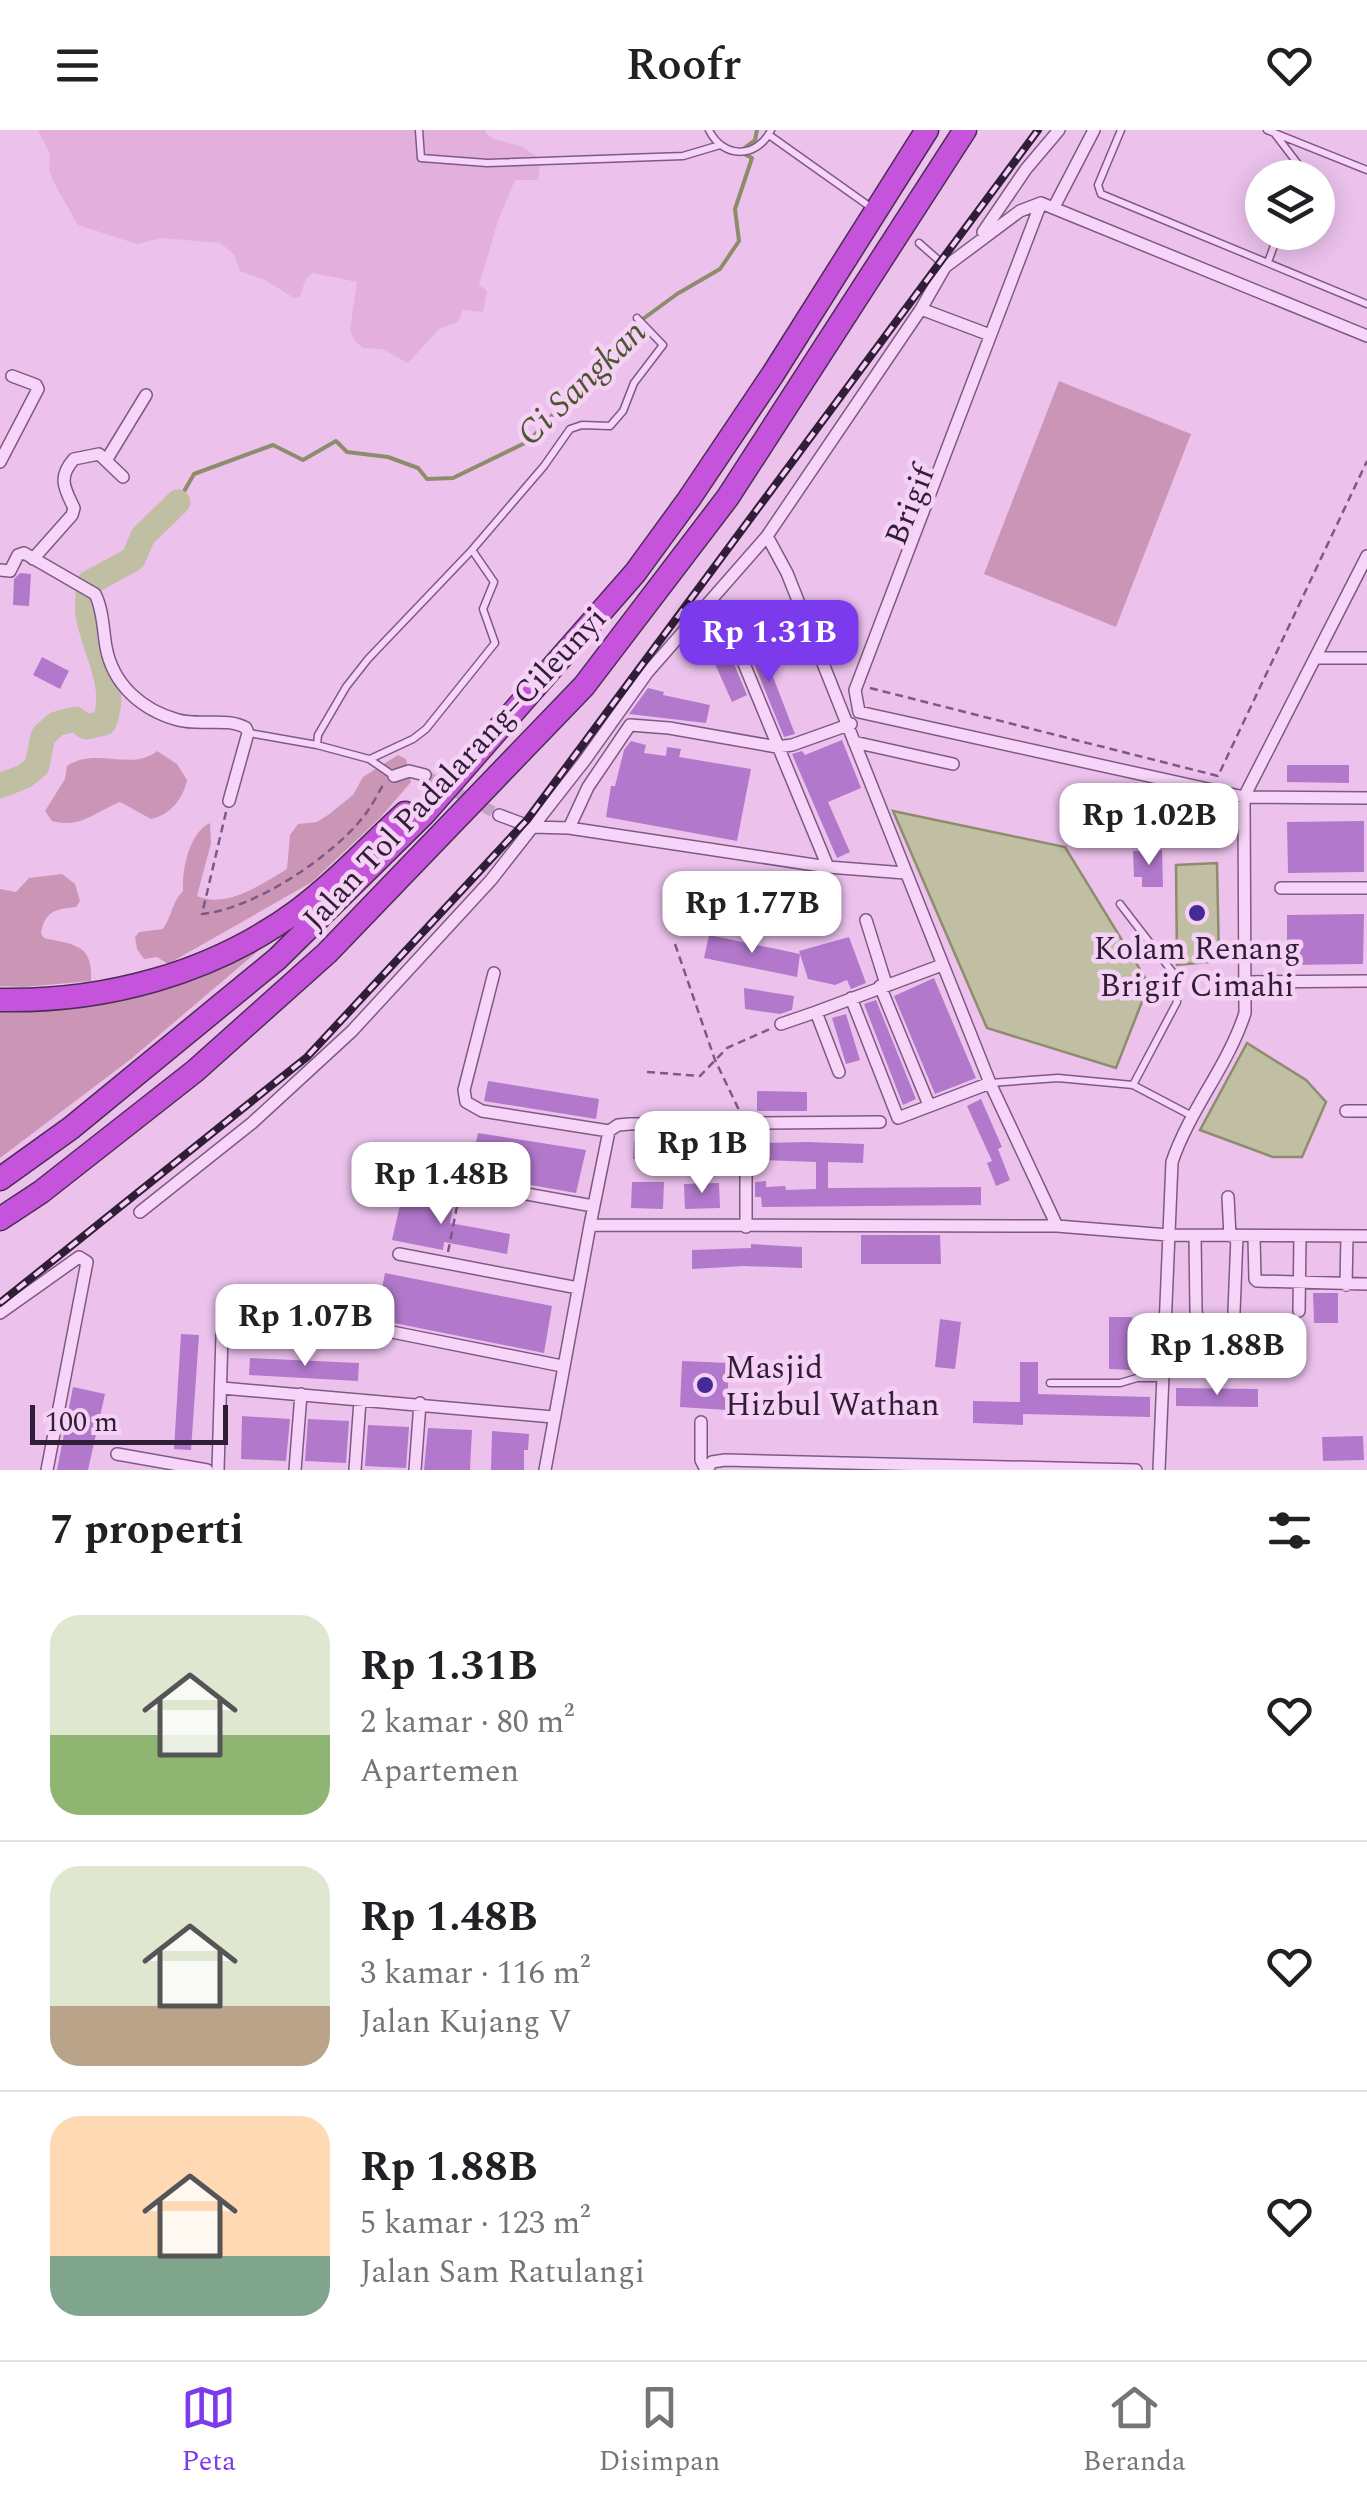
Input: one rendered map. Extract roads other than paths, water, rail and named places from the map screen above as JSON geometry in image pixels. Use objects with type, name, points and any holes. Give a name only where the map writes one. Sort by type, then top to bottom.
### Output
[{"type":"highway","name":"Jalan Tol Padalarang–Cileunyi","points":[[0,1179],[85,1117],[277,959],[424,814],[635,572],[689,499],[926,130]]},
{"type":"highway","name":"Jalan Tol Padalarang–Cileunyi","points":[[0,1219],[41,1192],[196,1071],[327,953],[584,686],[728,497],[965,130]]},
{"type":"highway","points":[[0,1000],[128,988],[228,954],[300,909],[496,731]]},
{"type":"highway","points":[[0,1231],[41,1192]]},
{"type":"street","points":[[979,240],[1026,169],[1059,130]]},
{"type":"street","points":[[570,828],[588,788],[630,726],[669,728],[777,747],[848,726],[859,712],[856,683],[990,335],[1048,205],[1094,130]]},
{"type":"street","points":[[140,1212],[252,1123],[352,1032],[491,880],[647,673],[767,536],[946,267],[979,240],[1020,211],[1048,205],[1367,336]]},
{"type":"street","points":[[920,309],[990,335]]},
{"type":"street","points":[[0,462],[38,389],[36,384],[12,376]]},
{"type":"street","points":[[107,459],[146,395]]},
{"type":"street","points":[[33,559],[72,514],[74,508],[63,487],[70,463],[88,454],[107,459],[123,477]]},
{"type":"street","points":[[767,536],[787,574],[990,1083],[1058,1226]]},
{"type":"street","points":[[0,570],[10,570],[20,553],[95,594],[107,653],[134,698],[146,708],[180,721],[242,725],[248,733],[229,801]]},
{"type":"street","points":[[1159,1470],[1172,1162],[1237,1038],[1245,1014],[1244,797],[1367,556]]},
{"type":"street","points":[[735,642],[828,867]]},
{"type":"street","points":[[1317,658],[1367,658]]},
{"type":"street","points":[[859,712],[1244,797],[1367,798]]},
{"type":"street","points":[[854,742],[953,764]]},
{"type":"street","points":[[394,776],[409,771],[425,775]]},
{"type":"street","points":[[499,814],[531,827],[570,828],[828,867],[905,873]]},
{"type":"street","points":[[1281,888],[1367,888]]},
{"type":"street","points":[[866,920],[883,985],[928,1106]]},
{"type":"street","points":[[781,1024],[942,965]]},
{"type":"street","points":[[494,973],[464,1090],[466,1102],[482,1111],[609,1131],[630,1124],[880,1122]]},
{"type":"street","points":[[1246,982],[1367,981]]},
{"type":"street","points":[[851,998],[898,1118],[990,1083]]},
{"type":"street","points":[[816,1012],[839,1072]]},
{"type":"street","points":[[1346,1111],[1367,1110]]},
{"type":"street","points":[[746,1123],[746,1227]]},
{"type":"street","points":[[545,1470],[552,1416],[609,1131]]},
{"type":"street","points":[[417,1174],[593,1206]]},
{"type":"street","points":[[1228,1197],[1234,1236],[1234,1312]]},
{"type":"street","points":[[590,1225],[1058,1226],[1195,1236],[1367,1236]]},
{"type":"street","points":[[1195,1236],[1196,1311],[1201,1334]]},
{"type":"street","points":[[1254,1236],[1254,1279],[1367,1284]]},
{"type":"street","points":[[1299,1311],[1300,1236]]},
{"type":"street","points":[[1346,1285],[1347,1236]]},
{"type":"street","points":[[398,1254],[578,1288]]},
{"type":"street","points":[[0,1313],[78,1257],[87,1262],[48,1470]]},
{"type":"street","points":[[387,1331],[562,1366]]},
{"type":"street","points":[[218,1470],[222,1335]]},
{"type":"street","points":[[222,1388],[552,1416]]},
{"type":"street","points":[[295,1470],[301,1394]]},
{"type":"street","points":[[355,1470],[360,1400]]},
{"type":"street","points":[[415,1470],[420,1403]]},
{"type":"street","points":[[701,1422],[701,1460],[707,1470],[712,1462],[725,1460],[1136,1470]]},
{"type":"street","points":[[118,1454],[207,1470]]},
{"type":"lane","points":[[419,130],[421,158],[487,163],[683,156],[720,145]]},
{"type":"lane","points":[[709,130],[720,145],[734,152],[751,151],[770,132],[869,206]]},
{"type":"lane","points":[[1120,130],[1098,185],[1101,194],[1367,304]]},
{"type":"lane","points":[[1270,132],[1367,170]]},
{"type":"lane","points":[[1270,132],[1294,160]]},
{"type":"lane","points":[[919,243],[946,267]]},
{"type":"lane","points":[[1268,262],[1273,250]]},
{"type":"lane","points":[[316,745],[346,687],[368,659],[472,550],[544,466],[570,429],[582,425],[610,426],[618,419],[634,383],[662,346],[640,321]]},
{"type":"lane","points":[[369,759],[412,739],[434,722],[495,643],[483,610],[494,582],[472,550]]},
{"type":"lane","points":[[248,733],[369,759],[394,776]]},
{"type":"lane","points":[[1120,904],[1174,974],[1178,986],[1177,1002],[1134,1085]]},
{"type":"lane","points":[[990,1083],[1058,1078],[1134,1085],[1193,1116]]},
{"type":"lane","points":[[1050,1383],[1120,1383],[1136,1378],[1162,1378]]},
{"type":"waterway","name":"Ci Sangkan","points":[[743,149],[755,140],[757,130]]},
{"type":"waterway","name":"Ci Sangkan","points":[[178,502],[194,474],[273,445],[303,460],[336,441],[347,452],[388,457],[418,468],[427,479],[453,478],[529,441],[632,327],[720,269],[739,241],[735,209],[752,158],[744,154]]},
{"type":"waterway","name":"Ci Sangkan","points":[[0,786],[25,776],[37,766],[43,736],[56,724],[75,719],[86,727],[104,723],[109,696],[88,615],[89,583],[133,559],[143,536],[178,502]]},
{"type":"tunnel","points":[[425,775],[499,815]]},
{"type":"railway","points":[[0,1303],[307,1057],[527,820],[1038,130]]},
{"type":"place","name":"Kolam Renang Brigif Cimahi","points":[[1197,913]]},
{"type":"place","name":"Masjid Hizbul Wathan","points":[[705,1385]]}]
